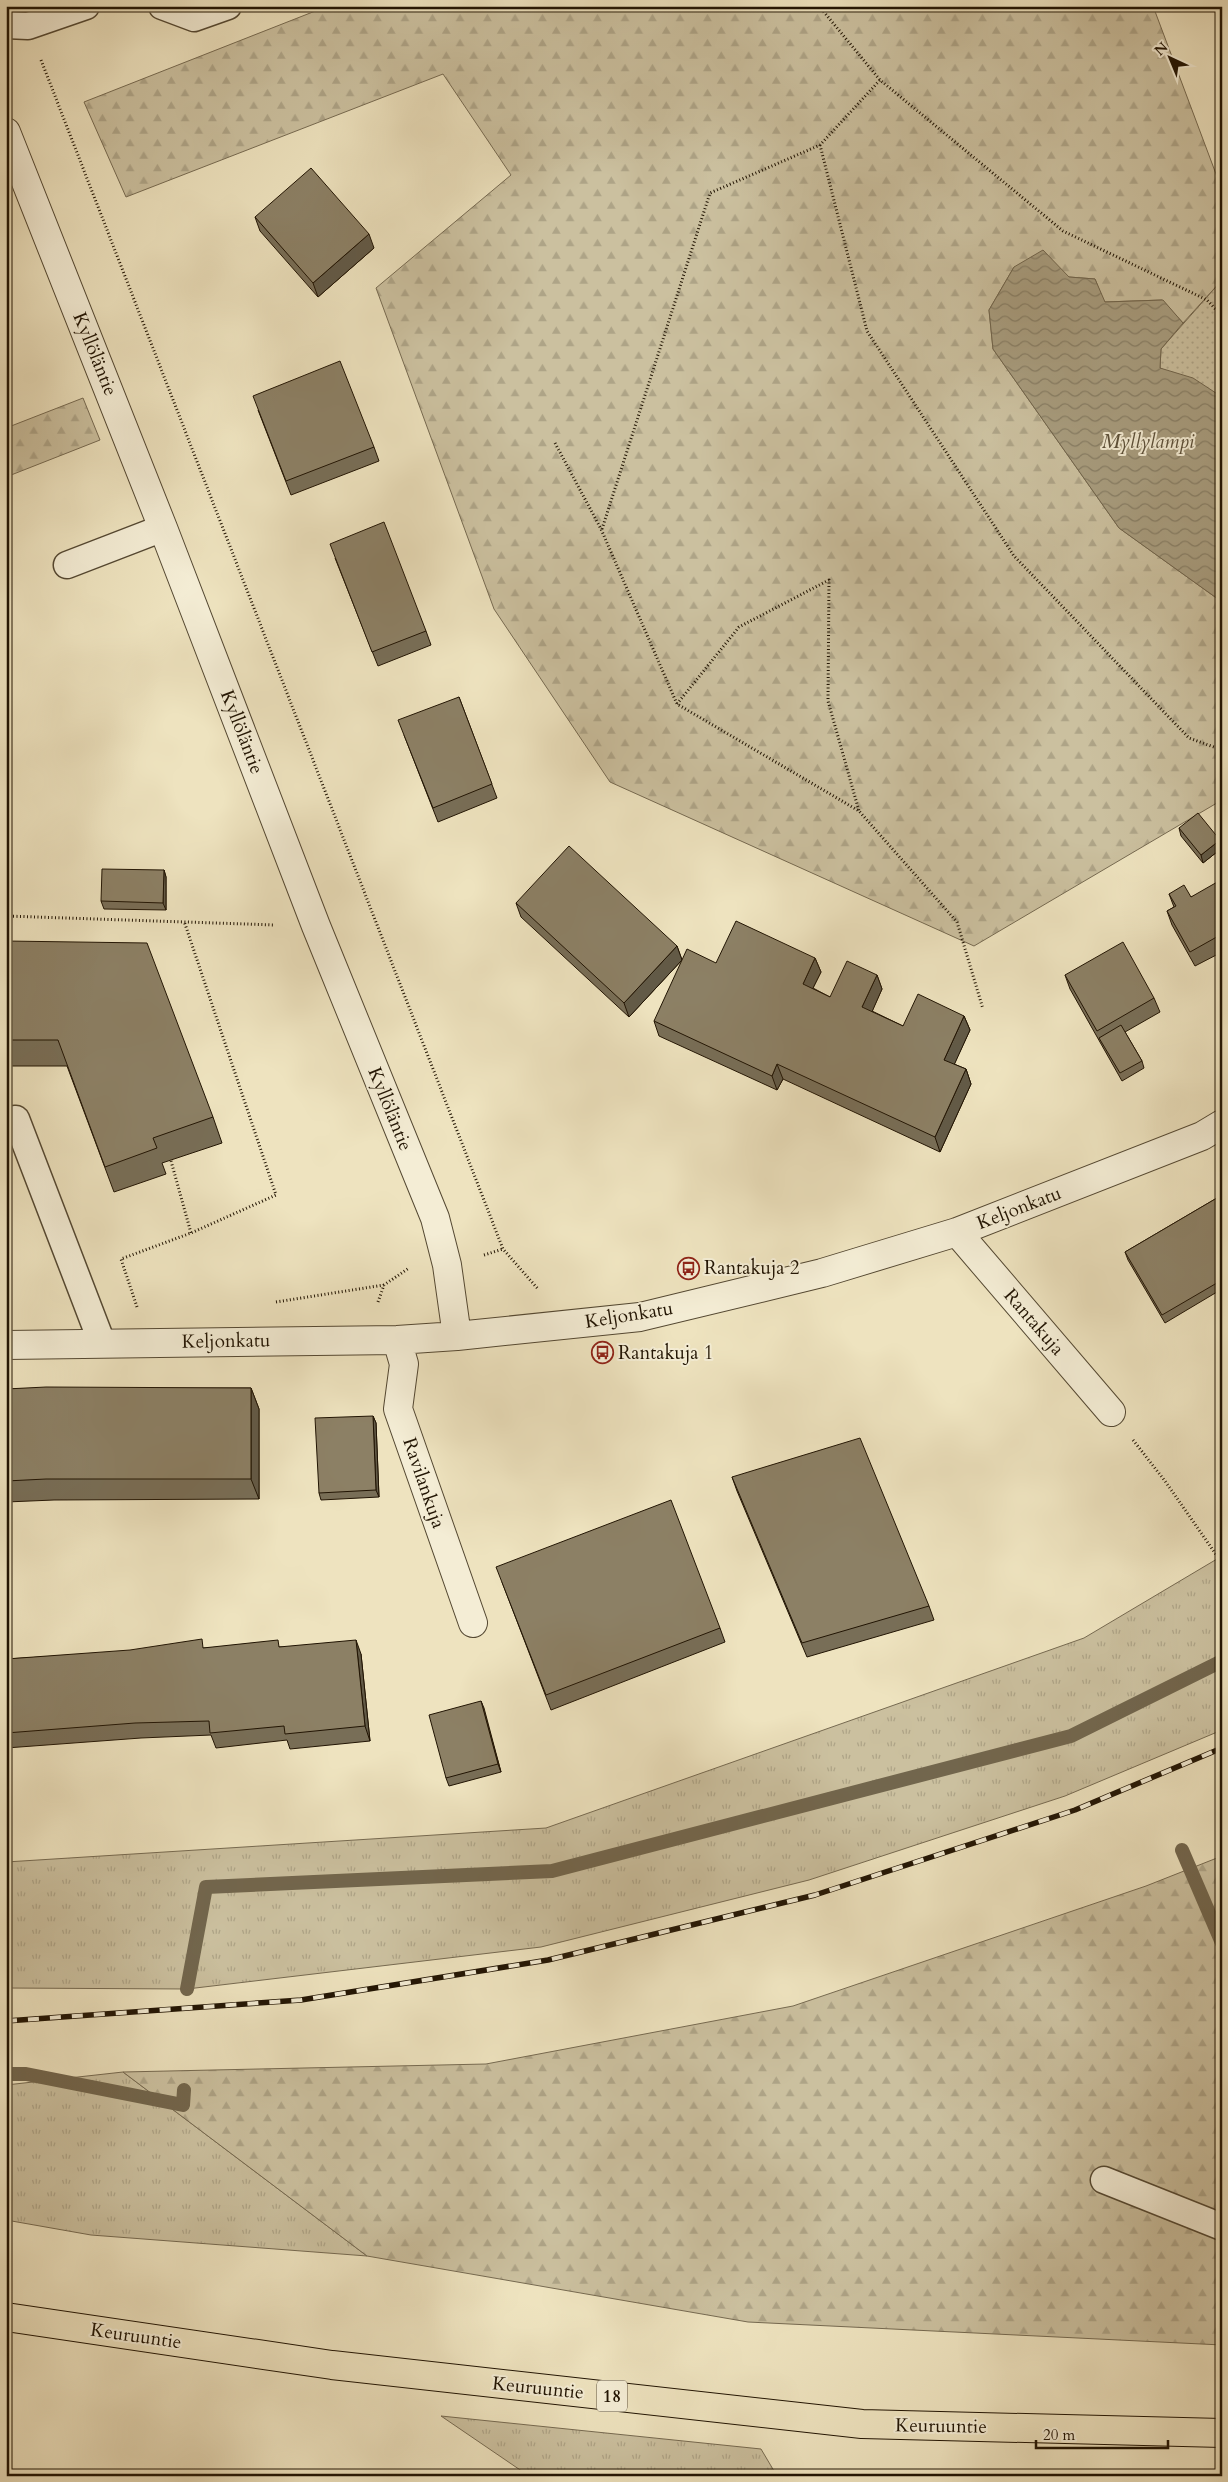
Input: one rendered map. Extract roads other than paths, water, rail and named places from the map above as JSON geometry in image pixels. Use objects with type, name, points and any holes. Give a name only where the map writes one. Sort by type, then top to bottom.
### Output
[{"type":"highway","name":"Keuruuntie","points":[[6,2317],[332,2365],[862,2424],[1222,2433]]},
{"type":"street","name":"Kyllöläntie","points":[[6,132],[163,528],[316,926],[435,1218],[447,1265],[457,1336]]},
{"type":"street","name":"Keljonkatu","points":[[6,1345],[397,1340],[457,1336],[640,1317],[822,1273],[957,1232],[1202,1136],[1222,1124]]},
{"type":"street","name":"Rantakuja","points":[[957,1232],[1111,1412]]},
{"type":"street","name":"Ravilankuja","points":[[397,1340],[404,1364],[398,1409],[473,1623]]},
{"type":"lane","points":[[17,26],[86,6]]},
{"type":"lane","points":[[162,6],[194,18],[228,6]]},
{"type":"lane","points":[[67,565],[163,528]]},
{"type":"lane","points":[[6,1120],[16,1119],[102,1343]]},
{"type":"lane","points":[[1104,2180],[1222,2227]]},
{"type":"water","name":"Myllylampi","points":[[1043,250],[1069,277],[1095,279],[1105,302],[1163,300],[1183,323],[1161,349],[1160,368],[1193,378],[1222,397],[1222,602],[1119,528],[993,349],[989,310],[1014,267]]},
{"type":"waterway","points":[[187,1989],[206,1887],[552,1871],[1071,1736],[1222,1661]]},
{"type":"waterway","points":[[1182,1850],[1222,1943]]},
{"type":"waterway","points":[[6,2074],[26,2074],[183,2105],[184,2090]]},
{"type":"railway","points":[[6,2021],[301,2000],[548,1960],[815,1895],[1075,1810],[1222,1748]]},
{"type":"place","name":"Rantakuja 2","points":[[688,1268]]},
{"type":"place","name":"Rantakuja 1","points":[[602,1353]]}]
